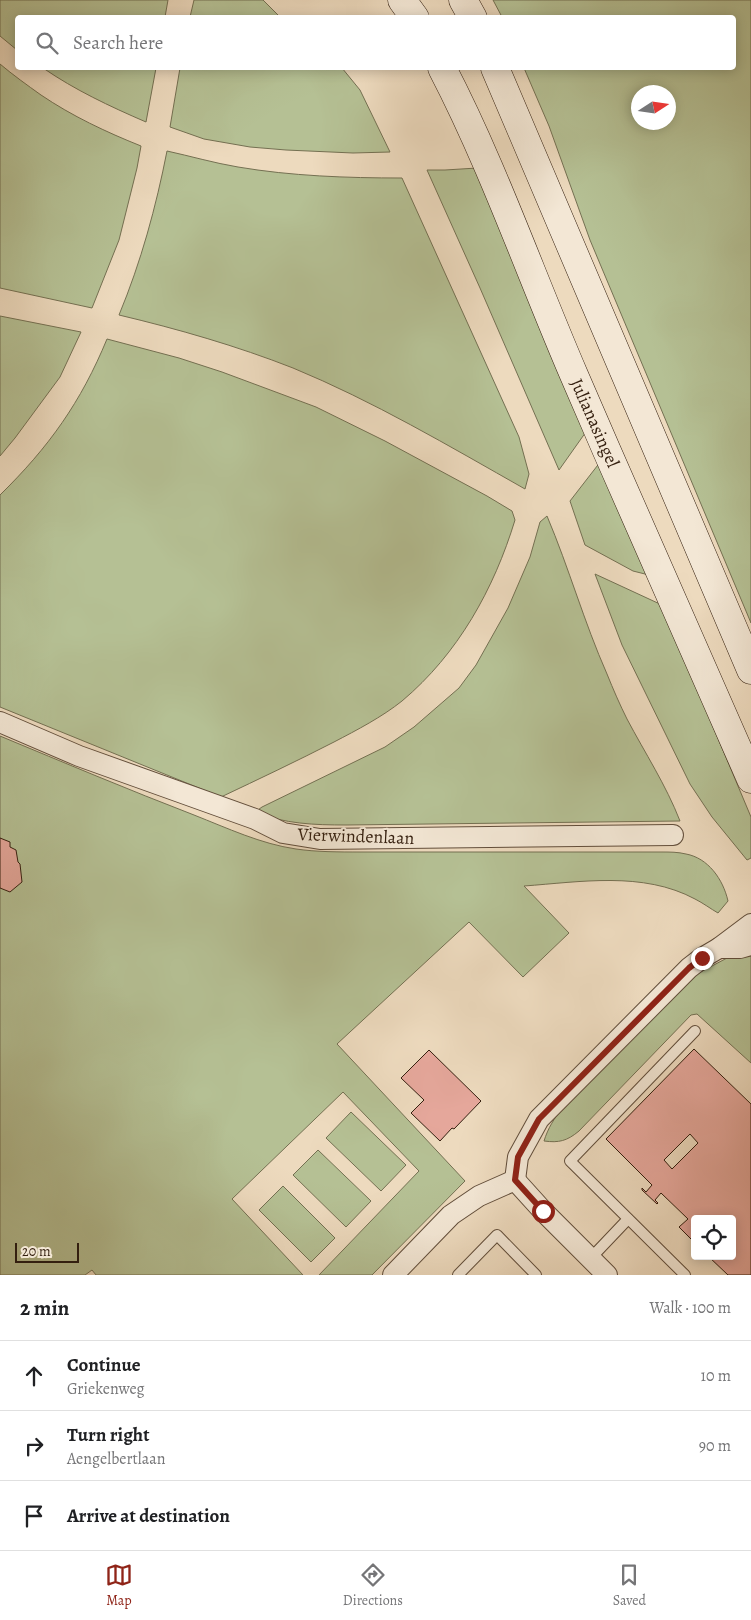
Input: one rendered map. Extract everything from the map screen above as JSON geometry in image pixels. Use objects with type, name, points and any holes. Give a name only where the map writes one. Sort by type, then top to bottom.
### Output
[{"type":"main road","points":[[402,0],[413,15]]},
{"type":"main road","points":[[410,0],[414,15]]},
{"type":"main road","name":"Julianasingel","points":[[443,70],[458,98],[508,213],[574,374],[751,779]]},
{"type":"main road","points":[[496,70],[751,670]]},
{"type":"street","name":"Vierwindenlaan","points":[[0,722],[79,756],[255,819],[283,833],[320,839],[673,835]]},
{"type":"street","points":[[607,1275],[515,1180],[518,1157],[539,1119],[689,968],[751,924]]},
{"type":"street","points":[[719,948],[740,948],[751,945]]},
{"type":"street","points":[[393,1275],[451,1215],[479,1196],[515,1180]]},
{"type":"lane","points":[[685,1275],[570,1161],[695,1030]]},
{"type":"lane","points":[[590,1259],[628,1219]]},
{"type":"lane","points":[[458,1275],[497,1235],[536,1275]]},
{"type":"green space","points":[[0,0],[168,0],[165,15],[15,15],[15,48],[0,36]]},
{"type":"green space","points":[[194,0],[263,0],[278,15],[190,15]]},
{"type":"green space","points":[[493,0],[751,0],[751,623],[590,240],[549,126],[525,70],[736,70],[736,15],[501,15]]},
{"type":"green space","points":[[0,64],[41,95],[77,117],[141,146],[119,240],[92,308],[0,288]]},
{"type":"green space","points":[[46,70],[156,70],[146,122],[67,83]]},
{"type":"green space","points":[[180,70],[344,70],[360,90],[390,152],[353,153],[250,147],[204,139],[170,127]]},
{"type":"green space","points":[[167,151],[229,165],[278,173],[402,178],[519,437],[529,474],[525,489],[382,409],[293,368],[207,338],[119,315],[147,234]]},
{"type":"green space","points":[[477,168],[588,429],[559,470],[427,170]]},
{"type":"green space","points":[[0,316],[81,332],[60,377],[0,456]]},
{"type":"green space","points":[[107,339],[179,358],[316,407],[385,441],[487,496],[512,511],[515,520],[496,571],[472,619],[440,663],[422,683],[402,701],[369,723],[221,797],[0,707],[0,495],[34,459],[62,423],[86,383]]},
{"type":"green space","points":[[601,461],[649,575],[633,571],[585,545],[570,501]]},
{"type":"green space","points":[[547,516],[614,691],[680,821],[334,825],[288,821],[255,812],[385,747],[414,727],[459,688],[476,665],[508,608],[530,557],[540,522]]},
{"type":"green space","points":[[595,574],[662,605],[751,817],[751,858],[747,860],[712,817],[690,784],[622,645]]},
{"type":"green space","points":[[0,736],[232,830],[283,847],[336,852],[680,853],[694,856],[708,865],[722,885],[728,901],[718,913],[675,890],[633,882],[611,880],[524,886],[569,933],[523,977],[469,922],[337,1044],[465,1181],[372,1275],[319,1275],[419,1171],[343,1092],[232,1199],[303,1275],[96,1275],[92,1270],[85,1275],[0,1275]]},
{"type":"green space","points":[[751,951],[751,1063],[697,1014],[691,1015],[579,1131],[563,1140],[554,1142],[544,1141],[547,1132],[562,1108],[695,975],[727,958]]},
{"type":"green space","points":[[351,1112],[406,1165],[381,1191],[326,1138]]},
{"type":"green space","points":[[318,1150],[371,1201],[346,1227],[293,1175]]},
{"type":"green space","points":[[283,1186],[335,1238],[311,1262],[259,1210]]},
{"type":"building","points":[[0,838],[10,842],[10,847],[16,850],[20,864],[22,882],[10,892],[0,888]]},
{"type":"building","points":[[694,1049],[751,1104],[751,1275],[728,1275],[712,1260],[736,1260],[736,1215],[691,1215],[691,1239],[679,1227],[688,1219],[661,1193],[655,1200],[657,1204],[642,1190],[642,1188],[646,1192],[652,1185],[606,1139]],"holes":[[[690,1134],[698,1143],[672,1169],[664,1160]]]},
{"type":"building","points":[[429,1050],[481,1101],[440,1141],[411,1113],[424,1100],[401,1078]]},
{"type":"route","points":[[543,1211],[515,1180],[518,1157],[539,1119],[689,968],[702,958]]}]
